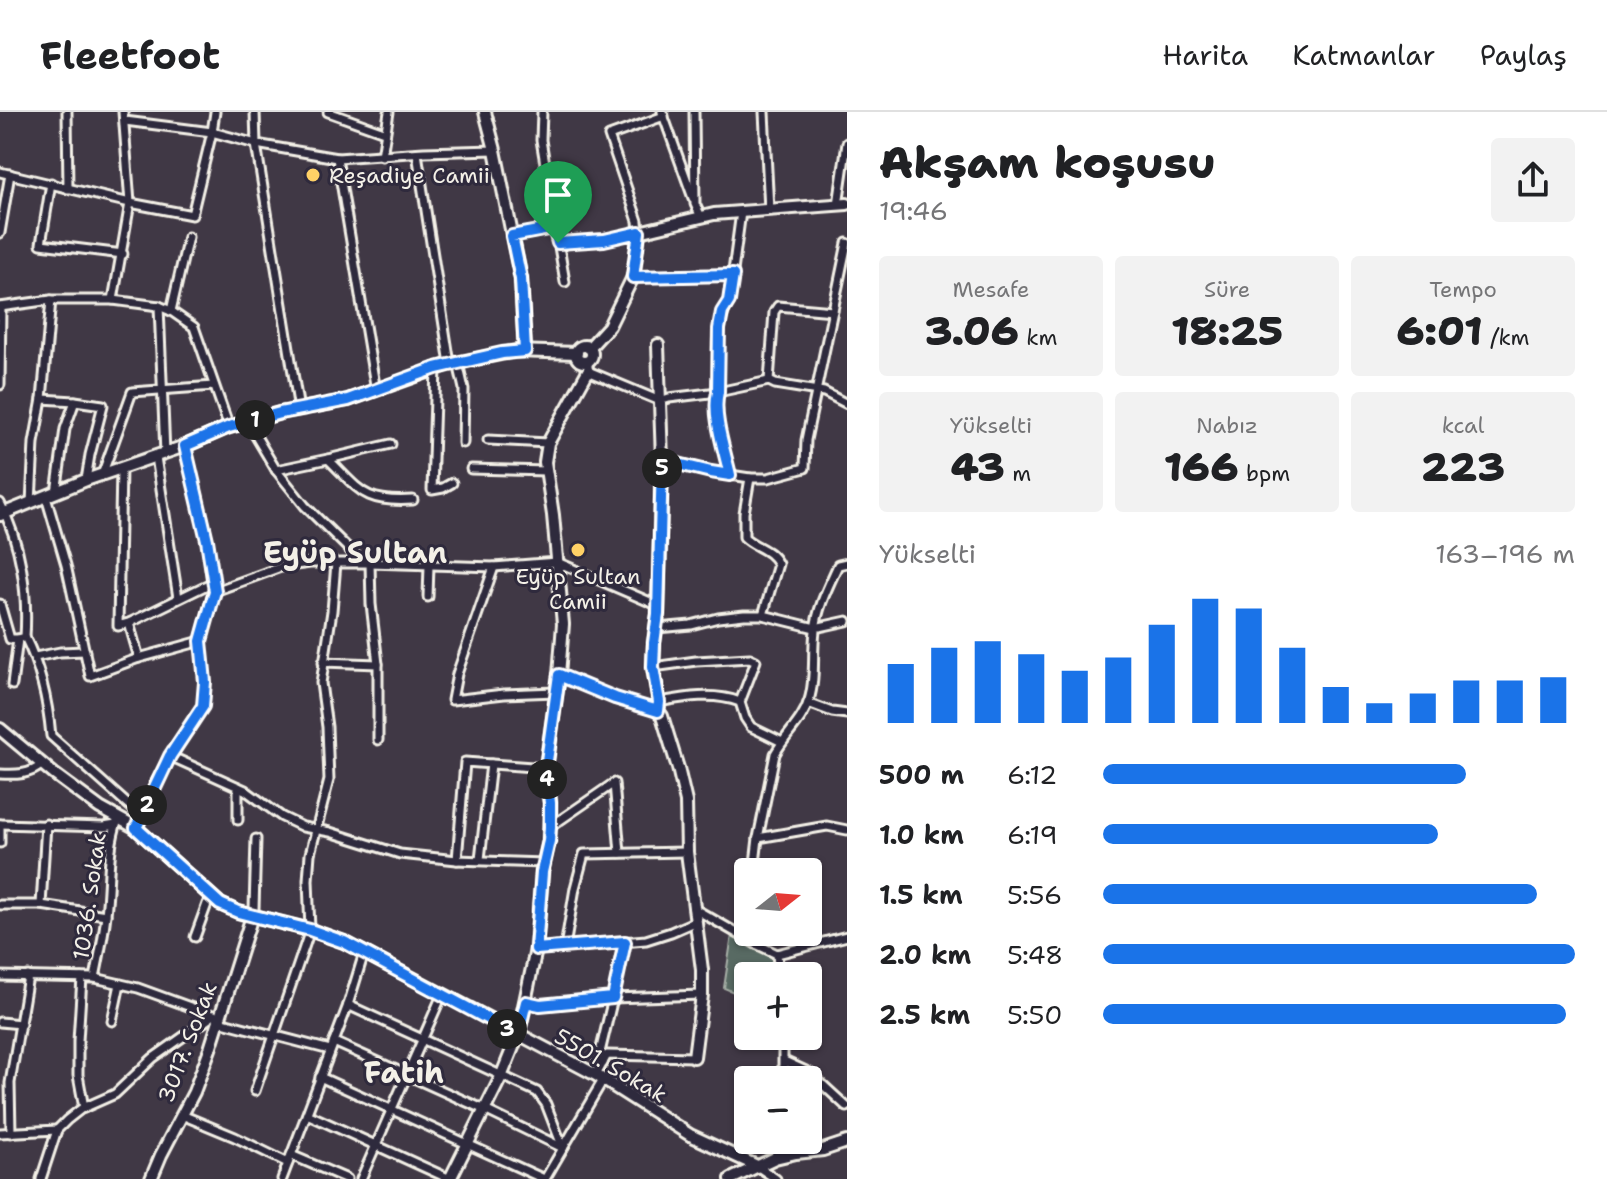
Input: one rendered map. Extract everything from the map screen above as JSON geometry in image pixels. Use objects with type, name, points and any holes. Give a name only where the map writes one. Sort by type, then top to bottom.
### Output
[{"type":"street","points":[[67,112],[68,189]]},
{"type":"street","points":[[0,172],[192,215],[215,112]]},
{"type":"street","points":[[255,112],[256,144],[299,410]]},
{"type":"street","points":[[328,112],[384,132]]},
{"type":"street","points":[[382,156],[389,112]]},
{"type":"street","points":[[485,112],[521,279],[525,351]]},
{"type":"street","points":[[542,112],[541,140],[565,282]]},
{"type":"street","points":[[694,112],[695,204]]},
{"type":"street","points":[[764,112],[769,210]]},
{"type":"street","points":[[589,348],[609,326],[633,277],[639,232],[609,136],[663,114],[701,217]]},
{"type":"street","points":[[113,300],[130,203],[124,116],[337,158],[495,150]]},
{"type":"street","points":[[558,243],[604,240],[714,214],[842,205],[847,143]]},
{"type":"street","points":[[417,153],[454,364],[464,389],[463,443]]},
{"type":"street","points":[[337,158],[376,391]]},
{"type":"street","points":[[0,233],[10,174]]},
{"type":"street","points":[[51,183],[41,244],[123,254]]},
{"type":"street","points":[[730,475],[717,399],[719,329],[722,312],[729,301],[741,212]]},
{"type":"street","points":[[512,236],[554,228]]},
{"type":"street","points":[[171,311],[188,237]]},
{"type":"street","points":[[662,460],[750,478],[768,478],[805,468],[806,440],[815,391],[843,280],[847,243]]},
{"type":"street","points":[[633,277],[733,275]]},
{"type":"street","points":[[31,503],[34,443],[42,399],[51,300]]},
{"type":"street","points":[[0,385],[0,307],[51,300],[113,300],[159,306],[194,327],[229,427]]},
{"type":"street","points":[[159,306],[162,390],[160,455],[178,598]]},
{"type":"street","points":[[769,381],[774,312],[778,306],[833,311]]},
{"type":"street","points":[[320,1077],[544,1179],[600,1077],[607,1055],[694,1057],[702,970],[687,852],[686,802],[659,706],[653,667],[662,460],[658,345]]},
{"type":"street","points":[[589,348],[582,347],[577,353],[578,360],[660,401],[769,381],[824,392],[847,404]]},
{"type":"street","points":[[307,1114],[450,1179],[501,1077],[518,1035],[536,949],[549,841],[550,803],[546,768],[563,624],[545,462],[548,443],[588,366],[592,355],[589,348]]},
{"type":"street","points":[[12,685],[26,613],[23,574],[11,528],[2,510],[31,503],[229,427],[348,400],[436,368],[502,353],[577,353]]},
{"type":"street","points":[[436,368],[432,490],[452,483]]},
{"type":"street","points":[[102,475],[132,392],[214,386]]},
{"type":"street","points":[[42,399],[103,405],[86,480]]},
{"type":"street","points":[[75,401],[65,429],[51,495],[90,676],[139,658],[201,641]]},
{"type":"street","points":[[248,423],[276,470],[305,506],[357,557],[370,563]]},
{"type":"street","points":[[488,440],[548,443]]},
{"type":"street","points":[[276,470],[391,444]]},
{"type":"street","points":[[136,828],[170,756],[203,706],[205,682],[201,641],[214,587],[207,540],[185,446]]},
{"type":"street","points":[[328,459],[367,496],[377,500],[413,500]]},
{"type":"street","points":[[121,468],[118,626],[178,598],[281,567],[310,563],[494,567],[557,562],[657,605]]},
{"type":"street","points":[[471,469],[547,471]]},
{"type":"street","points":[[750,478],[744,513],[744,537],[764,548],[778,564],[763,615]]},
{"type":"street","points":[[255,1091],[310,930],[310,854],[329,780],[321,683],[336,563]]},
{"type":"street","points":[[370,563],[378,664],[378,740]]},
{"type":"street","points":[[756,858],[775,754],[805,712],[810,696],[815,628],[838,565],[847,563]]},
{"type":"street","points":[[428,597],[429,565]]},
{"type":"street","points":[[494,567],[457,674],[452,700],[556,692]]},
{"type":"street","points":[[0,604],[10,639],[22,638]]},
{"type":"street","points":[[657,628],[744,615],[763,615],[815,628],[847,621]]},
{"type":"street","points":[[129,623],[139,658]]},
{"type":"street","points":[[22,638],[35,657],[50,718],[51,736],[142,817]]},
{"type":"street","points":[[35,657],[85,651]]},
{"type":"street","points":[[653,667],[696,661],[750,658],[756,661],[740,702],[745,718],[751,727],[782,742]]},
{"type":"street","points":[[323,662],[378,664]]},
{"type":"street","points":[[559,675],[615,698],[659,706],[679,698],[713,695],[740,702]]},
{"type":"street","points":[[808,703],[847,714]]},
{"type":"street","name":"5501. Sokak","points":[[0,729],[117,822],[136,828],[228,908],[344,942],[600,1077],[690,1135],[757,1166]]},
{"type":"street","points":[[170,756],[238,787],[282,817],[303,827],[330,832],[400,854],[457,860],[544,863]]},
{"type":"street","points":[[457,860],[465,762],[546,768]]},
{"type":"street","points":[[0,774],[35,771],[42,764]]},
{"type":"street","points":[[480,859],[491,764]]},
{"type":"street","points":[[550,827],[614,783],[620,853]]},
{"type":"street","points":[[238,787],[238,820]]},
{"type":"street","points":[[0,843],[0,824],[104,827],[117,822]]},
{"type":"street","name":"1036. Sokak","points":[[95,978],[106,915],[113,833],[117,822]]},
{"type":"street","points":[[41,905],[46,824]]},
{"type":"street","points":[[758,838],[827,826],[847,830]]},
{"type":"street","points":[[252,916],[256,839]]},
{"type":"street","points":[[565,947],[584,854],[687,852]]},
{"type":"street","points":[[195,937],[207,904],[213,898]]},
{"type":"street","points":[[0,905],[41,905],[106,915]]},
{"type":"street","points":[[693,908],[734,931]]},
{"type":"street","name":"3017. Sokak","points":[[151,1179],[194,1092],[252,916]]},
{"type":"street","points":[[536,949],[646,940],[694,922]]},
{"type":"street","points":[[760,946],[777,954],[847,936]]},
{"type":"street","points":[[603,1063],[598,1061],[625,942]]},
{"type":"street","points":[[282,1179],[348,1005],[364,953]]},
{"type":"street","points":[[777,954],[778,962]]},
{"type":"street","points":[[0,976],[95,978],[170,998],[218,1018],[332,1046],[406,1075],[563,1148]]},
{"type":"street","points":[[11,1133],[9,1097],[12,1069],[28,976]]},
{"type":"street","points":[[82,978],[78,1075],[84,1108]]},
{"type":"street","points":[[112,1021],[120,984]]},
{"type":"street","points":[[361,1179],[442,995]]},
{"type":"street","points":[[526,1002],[540,1005],[613,998],[702,995]]},
{"type":"street","points":[[348,1005],[537,1092],[546,1104],[563,1148]]},
{"type":"street","points":[[41,1179],[57,1130],[67,1120],[84,1108],[115,1094],[153,1058],[218,1018]]},
{"type":"street","points":[[0,1022],[21,1024]]},
{"type":"street","points":[[784,1050],[784,1066]]},
{"type":"street","points":[[784,1061],[810,1073],[847,1107]]},
{"type":"street","points":[[0,1072],[12,1069]]},
{"type":"street","points":[[182,1115],[288,1163]]},
{"type":"street","points":[[0,1133],[57,1130]]},
{"type":"street","points":[[731,1179],[775,1158],[823,1150],[847,1142]]},
{"type":"street","points":[[775,1158],[776,1154]]},
{"type":"street","points":[[291,1155],[347,1179]]},
{"type":"street","points":[[757,1166],[776,1179]]},
{"type":"green space","points":[[732,935],[734,946],[751,946],[774,959],[774,962],[734,962],[734,992],[724,988]]},
{"type":"place","name":"Reşadiye Camii","points":[[313,175]]},
{"type":"place","name":"Eyüp Sultan Camii","points":[[578,550]]},
{"type":"district","name":"Eyüp Sultan","points":[[355,553]]},
{"type":"district","name":"Fatih","points":[[404,1073]]},
{"type":"route","points":[[554,228],[558,243],[604,240],[639,232],[633,277],[733,275],[729,301],[722,312],[719,329],[717,399],[730,475],[662,460],[658,614],[653,667],[658,711],[615,698],[559,675],[546,768],[550,827],[542,872],[536,949],[625,942],[613,998],[540,1005],[526,1002],[518,1035],[344,942],[220,904],[136,828],[170,756],[203,706],[205,682],[201,641],[215,591],[207,540],[185,446],[229,427],[348,400],[450,364],[525,351],[521,279],[512,236],[554,228]]}]
